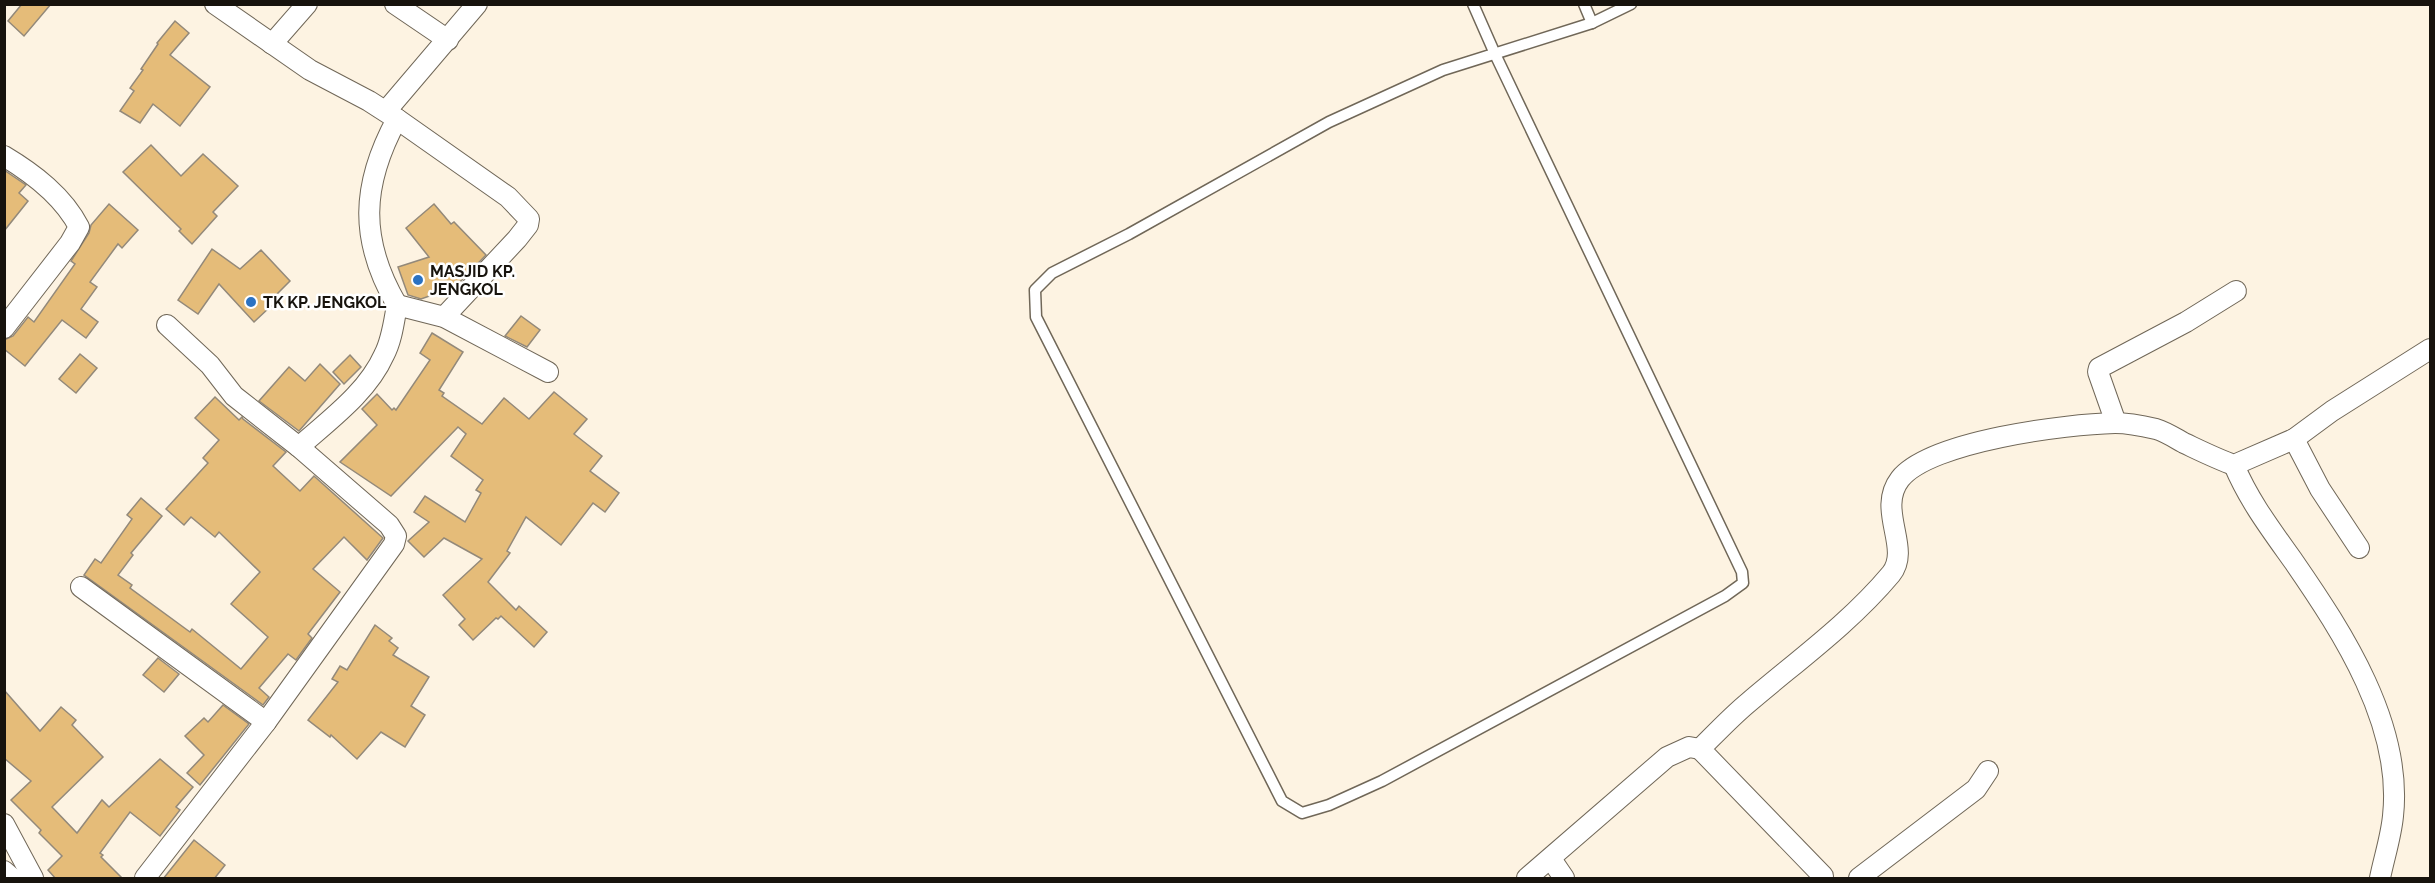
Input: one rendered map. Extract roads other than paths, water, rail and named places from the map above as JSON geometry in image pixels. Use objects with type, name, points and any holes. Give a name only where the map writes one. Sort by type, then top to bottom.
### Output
[{"type":"street","points":[[215,4],[310,70],[391,115],[508,197],[529,219],[528,225],[518,239],[444,317]]},
{"type":"street","points":[[272,44],[306,4]]},
{"type":"street","points":[[395,4],[448,40]]},
{"type":"street","points":[[299,447],[357,394],[386,353],[397,305],[385,284],[375,257],[370,231],[370,188],[386,139],[391,115],[477,4]]},
{"type":"street","points":[[4,156],[28,171],[63,202],[79,227],[70,243],[4,328]]},
{"type":"street","points":[[2116,423],[2098,372],[2099,368],[2186,322],[2236,291]]},
{"type":"street","points":[[397,305],[444,317],[548,372]]},
{"type":"street","points":[[146,879],[266,722],[394,544],[396,536],[389,525],[299,447],[234,396],[205,360],[167,325]]},
{"type":"street","points":[[1700,749],[1749,701],[1791,669],[1862,605],[1895,568],[1897,547],[1890,502],[1900,478],[1925,459],[2036,430],[2116,423],[2159,430],[2212,457],[2234,465],[2294,439],[2332,411],[2430,349]]},
{"type":"street","points":[[2294,439],[2320,489],[2360,548]]},
{"type":"street","points":[[2234,465],[2245,491],[2329,613],[2352,656],[2381,721],[2392,769],[2394,816],[2380,879]]},
{"type":"street","points":[[81,587],[266,722]]},
{"type":"street","points":[[1527,879],[1667,757],[1689,747],[1700,749],[1823,878]]},
{"type":"street","points":[[1859,879],[1976,789],[1988,771]]},
{"type":"street","points":[[4,824],[33,879]]},
{"type":"street","points":[[1551,859],[1564,879]]},
{"type":"street","points":[[4,871],[12,879]]},
{"type":"lane","points":[[1473,4],[1495,54],[1742,572],[1743,582],[1716,601],[1382,781],[1302,813],[1282,801],[1036,317],[1035,290],[1052,273],[1129,234],[1329,122],[1443,70],[1470,60],[1495,54],[1592,23],[1631,4]]},
{"type":"lane","points":[[1584,4],[1592,23]]},
{"type":"place","name":"MASJID KP. JENGKOL","points":[[418,280]]},
{"type":"place","name":"TK KP. JENGKOL","points":[[251,302]]}]
